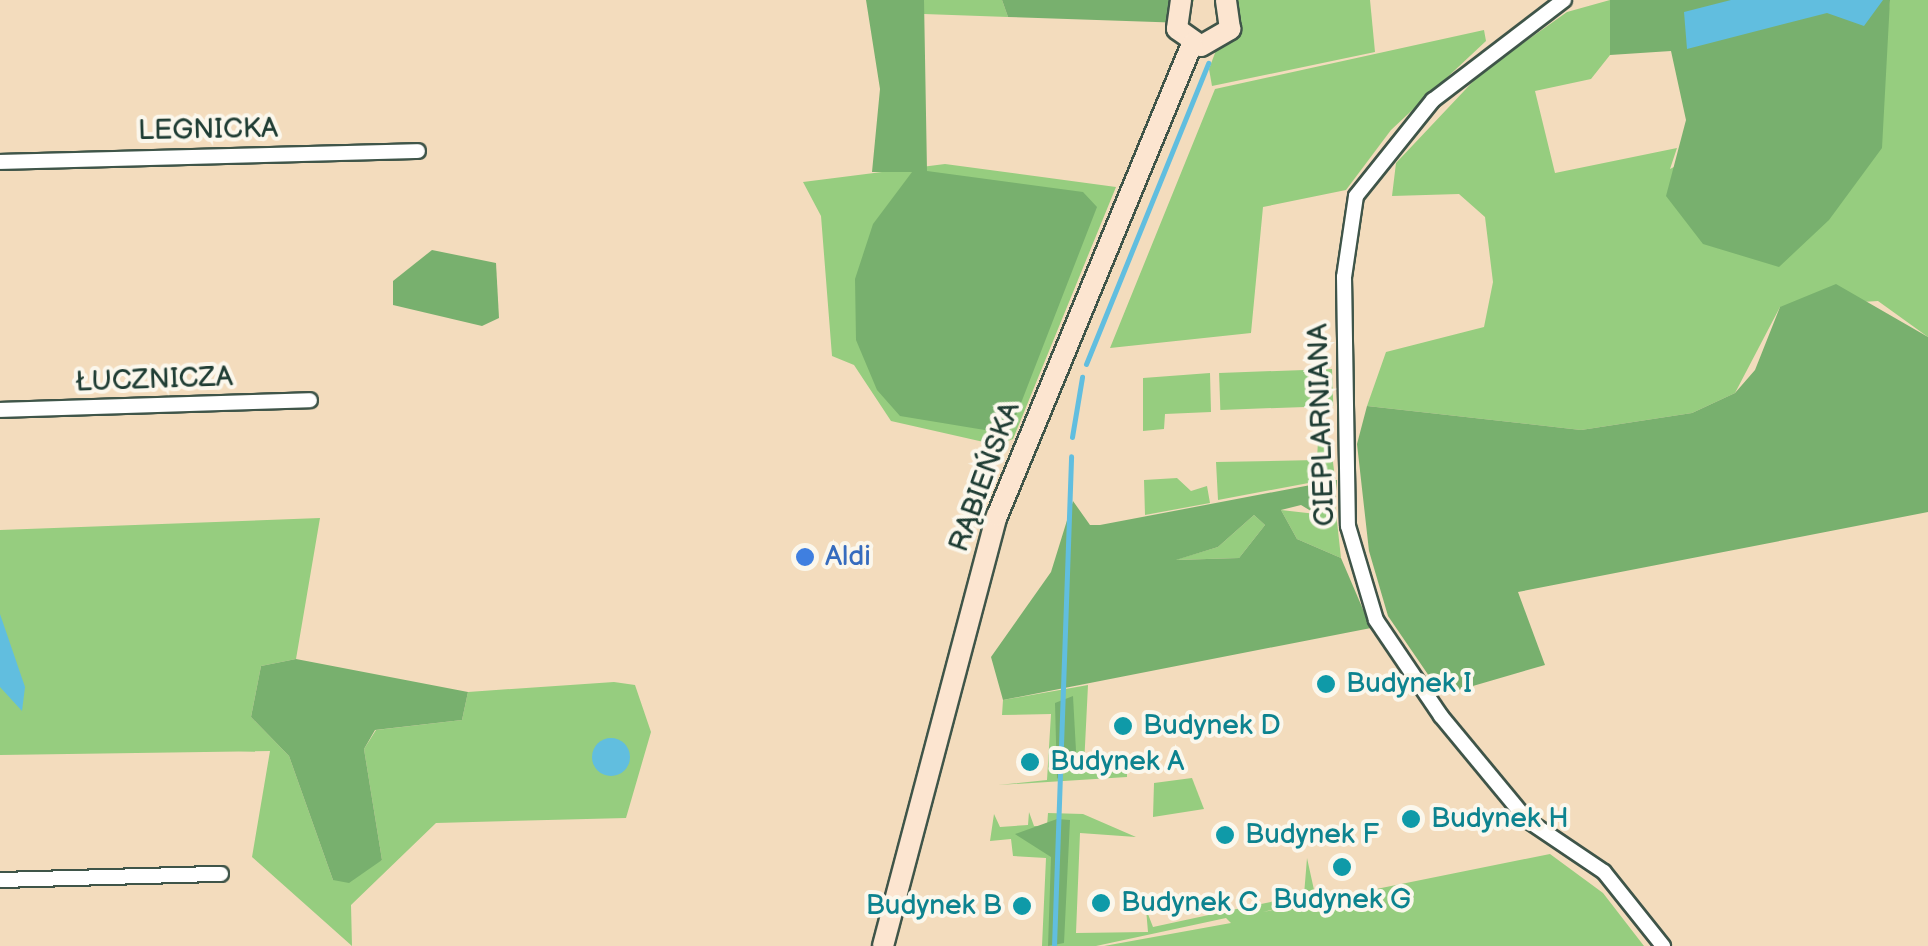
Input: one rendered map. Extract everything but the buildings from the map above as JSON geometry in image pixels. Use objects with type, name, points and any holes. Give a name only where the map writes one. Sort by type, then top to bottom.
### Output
[{"type":"street","points":[[1181,0],[1175,21],[1192,44],[1225,36],[1226,0]]},
{"type":"street","name":"CIEPLARNIANA","points":[[1564,0],[1432,100],[1352,205],[1344,304],[1348,526],[1376,620],[1441,716],[1528,820],[1615,882],[1662,946]]},
{"type":"street","name":"RĄBIEŃSKA","points":[[883,946],[996,516],[1192,44]]},
{"type":"street","name":"LEGNICKA","points":[[0,162],[418,151]]},
{"type":"street","name":"ŁUCZNICZA","points":[[0,410],[310,400]]},
{"type":"street","points":[[0,880],[221,874]]},
{"type":"green space","points":[[866,0],[924,0],[927,171],[1083,192],[1097,207],[1009,434],[900,416],[877,390],[856,340],[855,279],[873,224],[912,172],[872,172],[880,89]]},
{"type":"green space","points":[[924,0],[1002,0],[1008,17],[924,14]]},
{"type":"green space","points":[[1002,0],[1194,0],[1185,23],[1008,17]]},
{"type":"green space","points":[[1235,0],[1370,0],[1375,52],[1212,86],[1209,69]]},
{"type":"green space","points":[[1610,0],[1610,55],[1591,79],[1535,91],[1555,173],[1677,148],[1670,169],[1883,59],[1890,0],[1928,0],[1928,337],[1878,301],[1780,307],[1735,393],[1692,413],[1581,430],[1367,406],[1386,352],[1484,327],[1493,282],[1485,217],[1459,194],[1392,196],[1396,163],[1481,73],[1567,12]]},
{"type":"green space","points":[[1610,0],[1890,0],[1882,148],[1829,220],[1779,267],[1703,244],[1666,196],[1686,120],[1671,51],[1610,55]]},
{"type":"green space","points":[[1484,30],[1486,41],[1391,130],[1346,190],[1263,207],[1251,333],[1110,348],[1215,89]]},
{"type":"green space","points":[[945,164],[1116,187],[1013,439],[997,445],[891,421],[854,365],[832,356],[821,216],[803,182]]},
{"type":"green space","points":[[432,250],[496,263],[499,318],[482,326],[393,305],[393,281]]},
{"type":"green space","points":[[1836,284],[1928,337],[1928,512],[1518,592],[1545,665],[1442,695],[1388,616],[1369,551],[1357,444],[1367,406],[1581,430],[1692,413],[1735,393],[1755,370],[1780,307]]},
{"type":"green space","points":[[1332,369],[1333,406],[1220,410],[1219,373]]},
{"type":"green space","points":[[1210,373],[1211,412],[1165,414],[1164,429],[1143,431],[1143,378]]},
{"type":"green space","points":[[1330,439],[1335,478],[1218,500],[1216,462],[1317,460],[1318,440]]},
{"type":"green space","points":[[1177,478],[1191,491],[1207,486],[1210,503],[1145,515],[1144,480]]},
{"type":"green space","points":[[1337,480],[1335,503],[1316,514],[1301,505],[1281,510],[1297,539],[1341,558],[1371,628],[1003,700],[991,657],[1051,572],[1073,501],[1090,525]],"holes":[[[1254,515],[1265,525],[1239,558],[1176,560],[1218,547]]]},
{"type":"green space","points":[[1335,503],[1341,558],[1297,539],[1281,510],[1316,514]]},
{"type":"green space","points":[[1254,515],[1265,525],[1239,558],[1175,560],[1218,547]]},
{"type":"green space","points":[[320,518],[296,659],[261,666],[251,717],[289,756],[333,880],[382,860],[364,749],[376,730],[462,720],[468,692],[614,682],[635,685],[651,732],[626,818],[436,823],[351,905],[352,946],[252,857],[270,751],[0,755],[0,530]]},
{"type":"green space","points":[[296,659],[468,692],[462,720],[375,730],[364,749],[382,860],[349,883],[333,880],[289,756],[251,717],[261,666]]},
{"type":"green space","points":[[1088,685],[1084,766],[1127,769],[1127,777],[998,785],[1047,780],[1051,714],[1002,715],[1003,700]]},
{"type":"green space","points":[[1073,696],[1076,751],[1057,779],[1055,703]]},
{"type":"green space","points":[[1192,778],[1204,809],[1153,817],[1154,783]]},
{"type":"green space","points":[[1029,812],[1034,826],[1047,826],[1048,813],[1083,814],[1136,837],[1080,833],[1076,933],[1148,932],[1146,909],[1153,927],[1218,913],[1219,899],[1222,912],[1304,895],[1307,858],[1316,899],[1263,912],[1550,854],[1603,893],[1644,946],[1104,946],[1231,923],[1226,918],[1096,946],[1042,946],[1046,858],[1013,856],[1011,839],[990,841],[994,814],[1000,827],[1028,825]]},
{"type":"green space","points":[[1057,819],[1070,820],[1064,943],[1048,946],[1051,857],[1015,834]]},
{"type":"water","points":[[1731,0],[1883,0],[1864,26],[1827,13],[1687,49],[1684,12]]},
{"type":"water","points":[[0,614],[25,687],[22,711],[0,687]]},
{"type":"water","points":[[611,738],[624,744],[630,757],[624,770],[611,776],[598,770],[592,757],[598,744]]},
{"type":"waterway","points":[[1086,364],[1208,63]]},
{"type":"waterway","points":[[1072,437],[1082,377]]},
{"type":"waterway","points":[[1054,946],[1071,456]]},
{"type":"place","name":"Aldi","points":[[805,557]]},
{"type":"place","name":"Budynek I","points":[[1326,684]]},
{"type":"place","name":"Budynek D","points":[[1123,726]]},
{"type":"place","name":"Budynek A","points":[[1030,762]]},
{"type":"place","name":"Budynek H","points":[[1411,819]]},
{"type":"place","name":"Budynek F","points":[[1225,835]]},
{"type":"place","name":"Budynek G","points":[[1342,867]]},
{"type":"place","name":"Budynek C","points":[[1101,903]]},
{"type":"place","name":"Budynek B","points":[[1022,906]]}]
